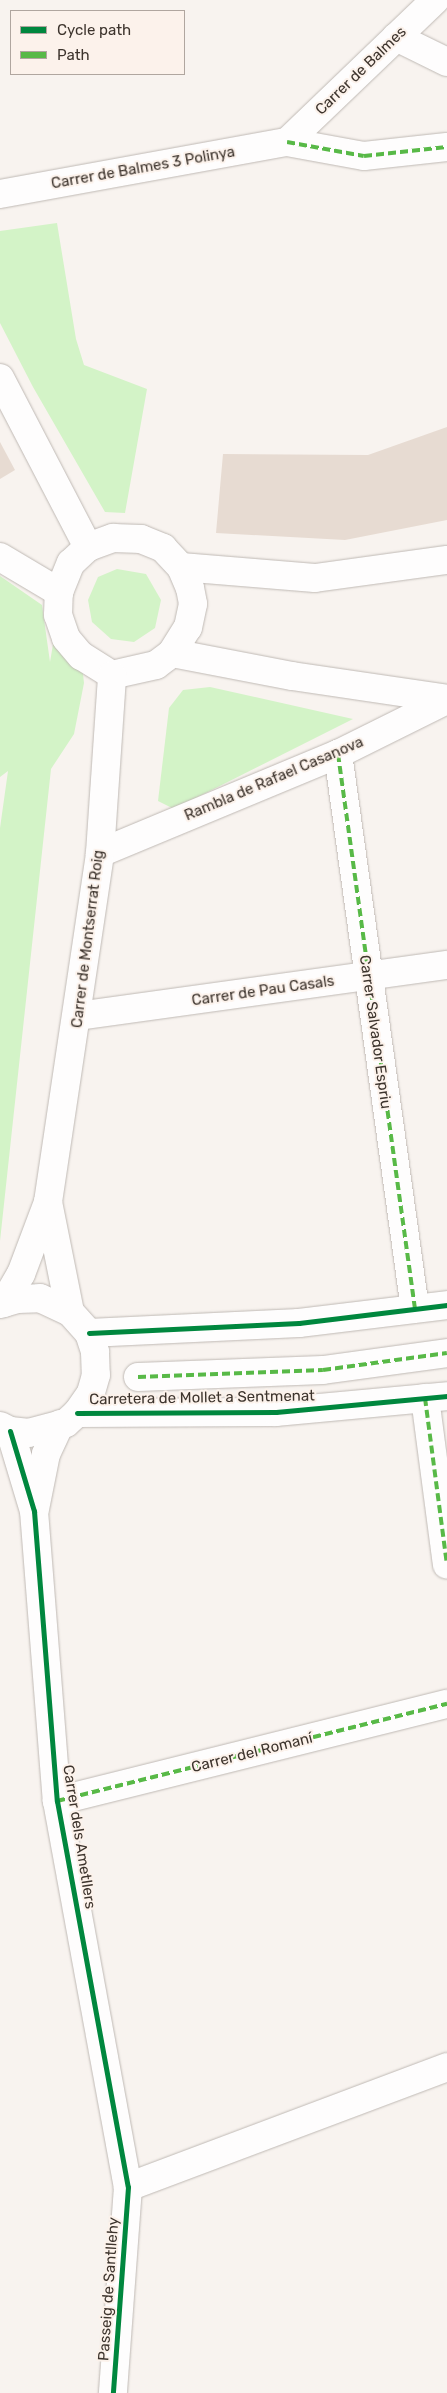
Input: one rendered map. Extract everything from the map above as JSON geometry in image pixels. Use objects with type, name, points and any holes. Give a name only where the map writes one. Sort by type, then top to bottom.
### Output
[{"type":"street","name":"Carrer de Balmes","points":[[286,142],[434,0]]},
{"type":"street","points":[[396,37],[447,62]]},
{"type":"street","points":[[286,142],[364,156],[447,147]]},
{"type":"street","name":"Carrer de Balmes 3 Polinya","points":[[0,194],[286,142]]},
{"type":"street","points":[[0,378],[88,547]]},
{"type":"street","points":[[113,538],[141,538],[163,548],[181,566],[190,588],[193,604],[188,628],[172,653],[156,665],[112,675],[80,656],[66,638],[58,615],[59,592],[71,563],[88,547],[113,538]]},
{"type":"street","points":[[0,558],[59,592]]},
{"type":"street","points":[[181,566],[315,578],[447,560]]},
{"type":"street","name":"Rambla de Rafael Casanova","points":[[172,653],[292,676],[447,700]]},
{"type":"street","name":"Carrer de Montserrat Roig","points":[[6,1291],[48,1202],[78,1016],[100,853],[112,675]]},
{"type":"street","name":"Rambla de Rafael Casanova","points":[[100,853],[338,754],[447,700]]},
{"type":"street","name":"Carrer Salvador Espriu","points":[[338,754],[367,976],[415,1309]]},
{"type":"street","name":"Carrer de Pau Casals","points":[[78,1016],[447,965]]},
{"type":"street","name":"Carrer de Montserrat Roig","points":[[48,1202],[70,1312]]},
{"type":"street","points":[[6,1291],[17,1298],[40,1298],[70,1312],[88,1332],[299,1324],[447,1305]]},
{"type":"street","name":"Carrer dels Ametllers","points":[[34,1511],[46,1454],[69,1419],[91,1393],[96,1375],[95,1352],[88,1332]]},
{"type":"street","points":[[138,1377],[323,1370],[447,1353]]},
{"type":"street","points":[[436,1397],[447,1565]]},
{"type":"street","name":"Carretera de Mollet a Sentmenat","points":[[5,1429],[30,1433],[69,1419],[276,1412],[436,1397]]},
{"type":"street","name":"Carrer dels Ametllers","points":[[5,1429],[34,1511],[57,1801],[128,2187]]},
{"type":"street","name":"Carrer del Romaní","points":[[57,1801],[447,1704]]},
{"type":"street","points":[[128,2187],[447,2067]]},
{"type":"street","name":"Passeig de Santllehy","points":[[113,2393],[128,2187]]},
{"type":"green space","points":[[57,223],[76,339],[84,365],[147,389],[125,513],[105,512],[33,387],[0,323],[0,231]]},
{"type":"green space","points":[[117,569],[146,574],[161,600],[155,628],[134,642],[111,639],[92,622],[88,600],[98,577]]},
{"type":"green space","points":[[0,576],[42,605],[50,662],[58,615],[81,656],[84,683],[74,734],[51,769],[0,1241],[0,828],[8,771],[0,777]]},
{"type":"green space","points":[[210,687],[353,719],[174,809],[158,801],[169,708],[183,690]]},
{"type":"building","points":[[447,427],[447,520],[345,540],[216,533],[223,454],[368,455]]},
{"type":"building","points":[[0,442],[15,470],[0,479]]},
{"type":"marked path","points":[[287,142],[364,156],[447,147]]},
{"type":"marked path","points":[[338,754],[415,1309]]},
{"type":"marked path","points":[[138,1377],[323,1370],[447,1353]]},
{"type":"marked path","points":[[425,1398],[447,1565]]},
{"type":"marked path","points":[[57,1801],[447,1704]]},
{"type":"cycle path","points":[[89,1333],[299,1323],[447,1305]]},
{"type":"cycle path","points":[[77,1413],[276,1412],[447,1396]]},
{"type":"cycle path","points":[[10,1431],[34,1511],[57,1801],[128,2187],[113,2393]]}]
